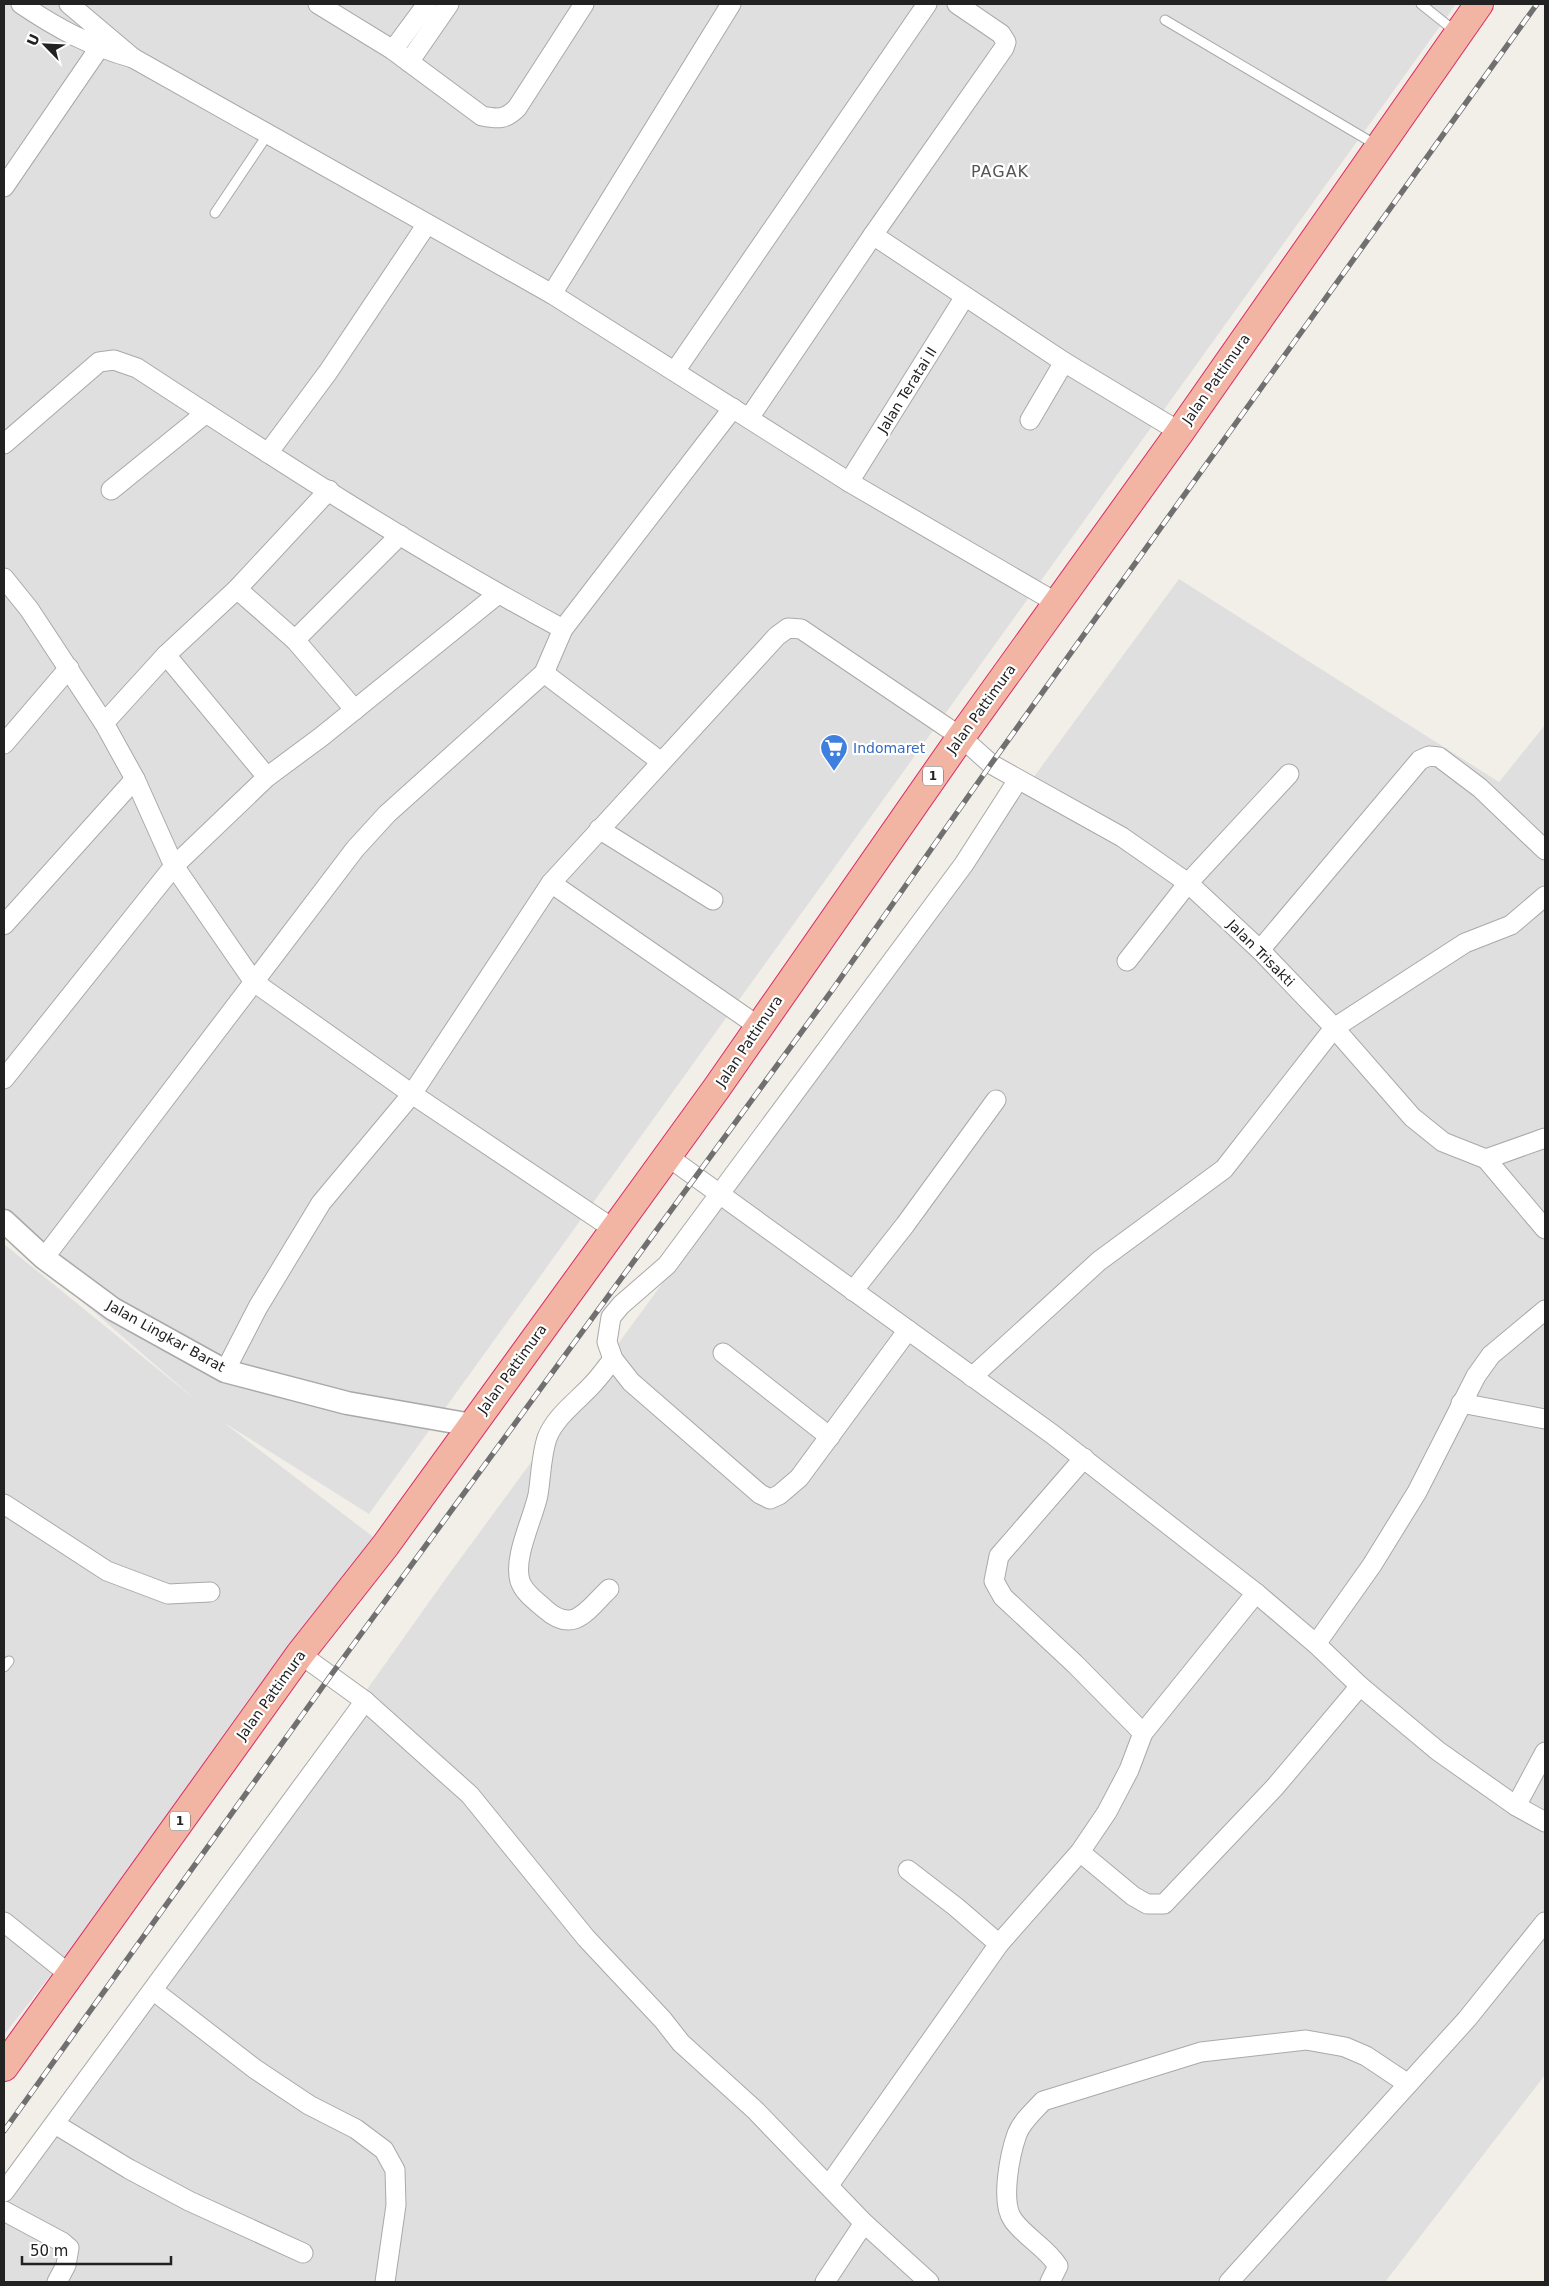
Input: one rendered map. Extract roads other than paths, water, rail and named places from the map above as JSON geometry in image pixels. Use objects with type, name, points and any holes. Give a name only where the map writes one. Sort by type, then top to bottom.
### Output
[{"type":"highway","name":"Jalan Pattimura","points":[[4,2067],[300,1654],[385,1546],[615,1230],[961,737],[1180,432],[1479,4]]},
{"type":"street","points":[[21,4],[62,31],[103,41],[552,294],[849,482],[1057,603]]},
{"type":"street","points":[[69,4],[103,41]]},
{"type":"street","points":[[318,4],[393,50],[482,116],[499,119],[508,117],[517,108],[584,4]]},
{"type":"street","points":[[393,50],[427,4]]},
{"type":"street","points":[[409,62],[449,4]]},
{"type":"street","points":[[552,294],[731,4]]},
{"type":"street","points":[[675,371],[928,4]]},
{"type":"street","points":[[749,418],[873,235],[1004,48],[1006,42],[1001,34],[957,4]]},
{"type":"street","points":[[4,187],[103,41]]},
{"type":"street","points":[[268,453],[328,372],[427,224]]},
{"type":"street","points":[[873,235],[964,298],[1064,362],[1180,432]]},
{"type":"street","name":"Jalan Teratai II","points":[[849,482],[964,298]]},
{"type":"street","points":[[4,444],[99,362],[114,360],[137,368],[268,453],[400,535],[498,594],[563,629]]},
{"type":"street","points":[[1030,420],[1064,362]]},
{"type":"street","points":[[44,1258],[355,849],[387,814],[544,673],[563,629],[733,408]]},
{"type":"street","points":[[111,490],[206,413]]},
{"type":"street","points":[[104,723],[166,655],[237,589],[329,490]]},
{"type":"street","points":[[295,640],[400,535]]},
{"type":"street","points":[[4,578],[29,609],[104,723],[135,779],[174,866],[254,982],[412,1094],[615,1230]]},
{"type":"street","points":[[237,589],[295,640],[355,710]]},
{"type":"street","points":[[4,1078],[174,866],[267,777],[355,710],[498,594]]},
{"type":"street","name":"Jalan Trisakti","points":[[660,761],[777,636],[788,628],[801,629],[961,737],[991,764],[1122,837],[1188,883],[1260,950],[1334,1028],[1412,1117],[1443,1142],[1494,1169]]},
{"type":"street","points":[[166,655],[267,777]]},
{"type":"street","points":[[4,744],[68,668]]},
{"type":"street","points":[[225,1370],[258,1307],[321,1203],[412,1094],[551,883],[660,761],[544,673]]},
{"type":"street","points":[[1260,950],[1420,760],[1429,756],[1439,758],[1480,788],[1545,850]]},
{"type":"street","points":[[1127,961],[1188,883],[1289,774]]},
{"type":"street","points":[[4,925],[135,779]]},
{"type":"street","points":[[908,1330],[799,1478],[779,1495],[770,1499],[760,1494],[632,1382],[613,1359],[607,1342],[611,1317],[621,1304],[667,1265],[964,864],[1018,780]]},
{"type":"street","points":[[599,829],[713,900]]},
{"type":"street","points":[[551,883],[758,1026]]},
{"type":"street","points":[[972,1377],[1099,1261],[1224,1169],[1334,1028],[1465,943],[1510,925],[1545,896]]},
{"type":"street","points":[[852,1291],[905,1225],[996,1100]]},
{"type":"street","points":[[1545,1138],[1494,1169],[1545,1229]]},
{"type":"street","points":[[667,1156],[1084,1458],[1256,1593],[1316,1644],[1360,1686],[1438,1751],[1516,1806],[1545,1822]]},
{"type":"street","name":"Jalan Lingkar Barat","points":[[4,1221],[44,1258],[114,1309],[225,1370],[347,1403],[472,1425]]},
{"type":"street","points":[[1316,1644],[1372,1565],[1417,1492],[1476,1376],[1491,1355],[1545,1310]]},
{"type":"street","points":[[723,1353],[830,1437]]},
{"type":"street","points":[[609,1589],[581,1615],[570,1622],[562,1622],[529,1596],[520,1580],[520,1555],[538,1497],[547,1438],[556,1423],[592,1385],[613,1359]]},
{"type":"street","points":[[1464,1400],[1545,1419]]},
{"type":"street","points":[[1084,1458],[999,1556],[994,1581],[1003,1597],[1075,1664],[1143,1733]]},
{"type":"street","points":[[4,1504],[107,1571],[168,1594],[210,1592]]},
{"type":"street","points":[[829,2185],[999,1944],[1080,1852],[1107,1812],[1129,1770],[1143,1733],[1256,1593]]},
{"type":"street","points":[[300,1654],[365,1700],[470,1795],[586,1938],[663,2020],[681,2043],[755,2110],[864,2223],[929,2282]]},
{"type":"street","points":[[1080,1852],[1133,1896],[1147,1904],[1164,1904],[1275,1787],[1360,1686]]},
{"type":"street","points":[[4,2192],[154,1991],[365,1700]]},
{"type":"street","points":[[1516,1806],[1545,1752]]},
{"type":"street","points":[[908,1870],[956,1907],[999,1944]]},
{"type":"street","points":[[4,1922],[70,1976]]},
{"type":"street","points":[[1229,2282],[1467,2019],[1545,1922]]},
{"type":"street","points":[[154,1991],[255,2069],[309,2105],[356,2129],[384,2150],[395,2170],[396,2205],[385,2282]]},
{"type":"street","points":[[1050,2282],[1058,2266],[1051,2254],[1012,2220],[1006,2198],[1009,2166],[1018,2133],[1029,2116],[1043,2101],[1201,2052],[1306,2040],[1345,2047],[1366,2056],[1408,2084]]},
{"type":"street","points":[[55,2124],[129,2169],[189,2201],[304,2252]]},
{"type":"street","points":[[4,2211],[69,2248],[66,2264],[57,2282]]},
{"type":"street","points":[[825,2282],[864,2223]]},
{"type":"lane","points":[[1421,4],[1458,34]]},
{"type":"lane","points":[[1165,20],[1378,146]]},
{"type":"lane","points":[[215,213],[268,134]]},
{"type":"railway","points":[[4,2131],[331,1675],[833,989],[991,764],[1537,4]]},
{"type":"place","name":"Indomaret","points":[[834,772]]},
{"type":"district","name":"PAGAK","points":[[1000,171]]}]
